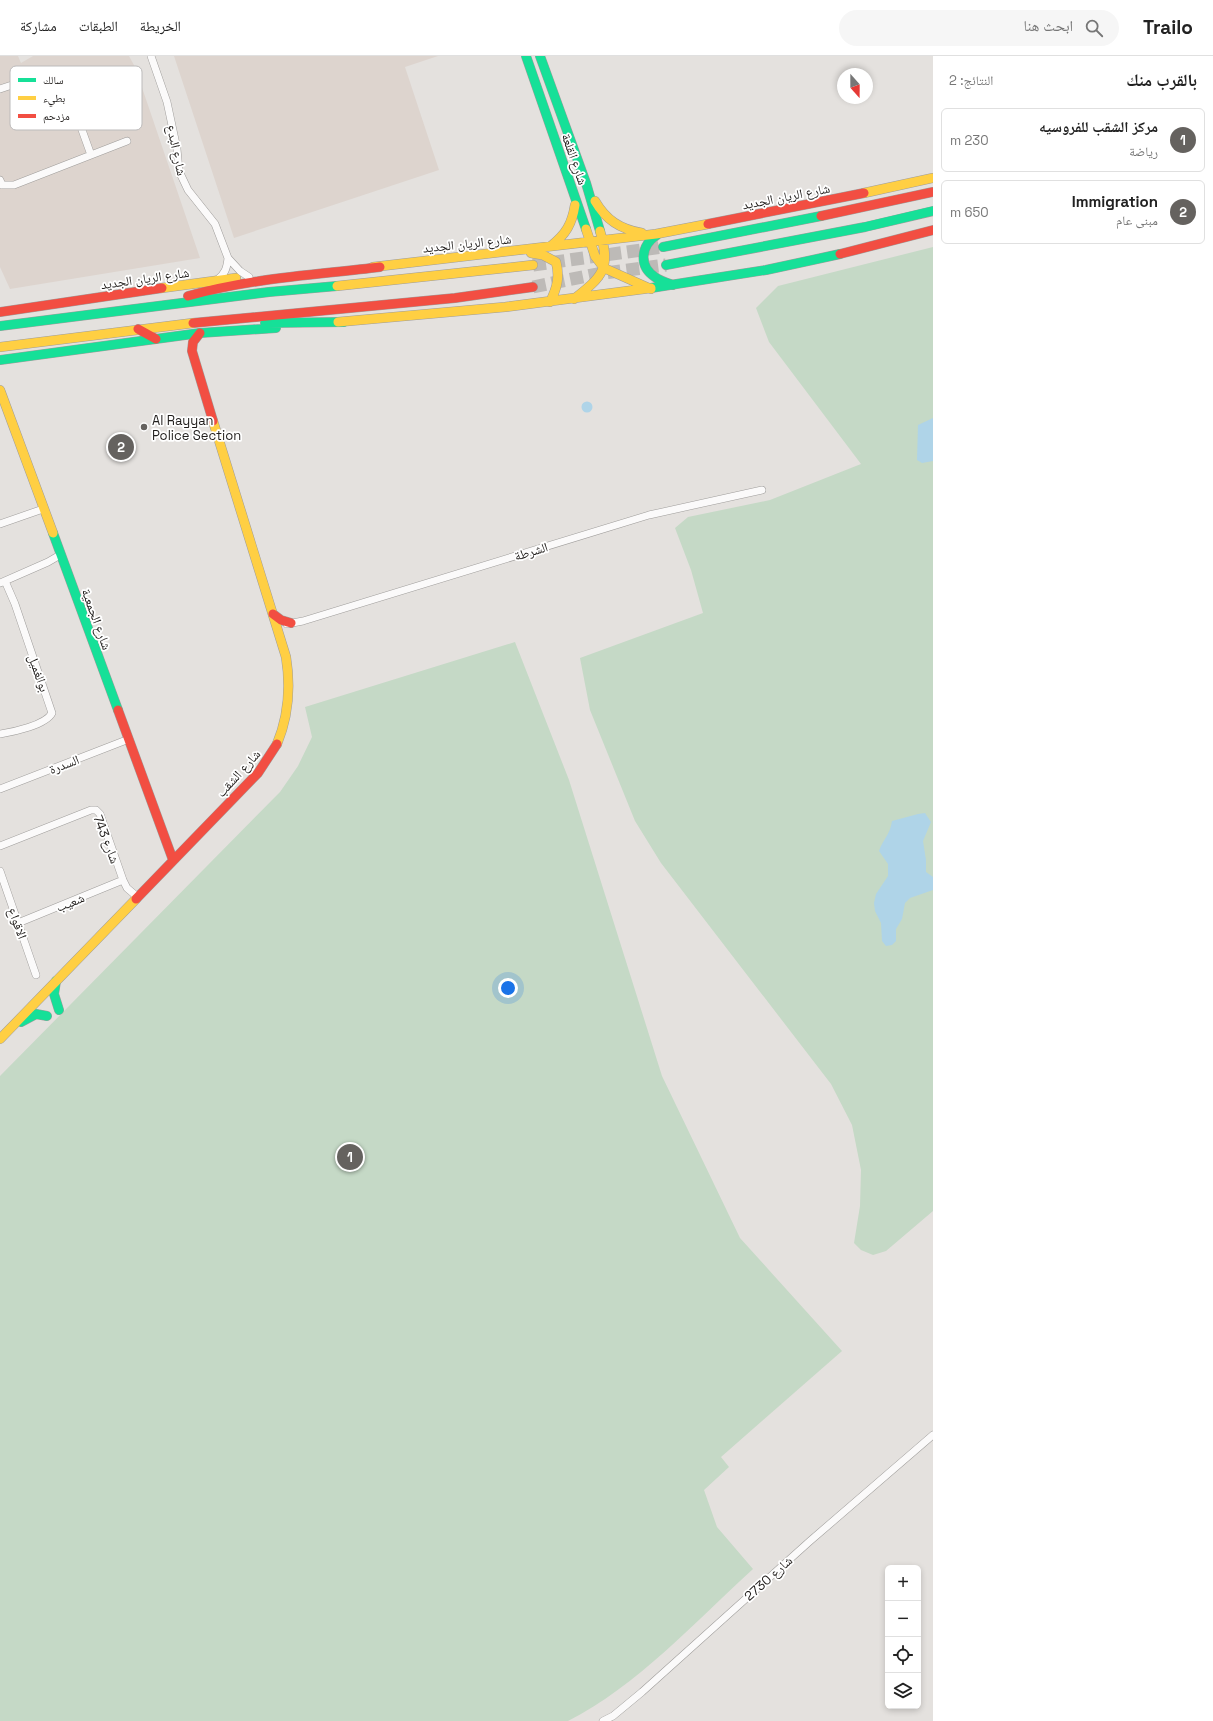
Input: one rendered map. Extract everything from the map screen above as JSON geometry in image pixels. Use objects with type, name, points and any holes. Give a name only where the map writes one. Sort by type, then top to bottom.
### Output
[{"type":"main road","name":"شارع القلعة","points":[[526,56],[590,242],[599,263],[604,268]]},
{"type":"main road","name":"شارع القلعة","points":[[540,56],[589,190],[606,254],[604,268]]},
{"type":"main road","name":"شارع الريان الجديد","points":[[0,312],[54,303],[333,266],[380,267],[659,234],[831,201],[933,178]]},
{"type":"main road","points":[[589,190],[599,209],[608,220],[621,228],[659,234]]},
{"type":"main road","name":"شارع الريان الجديد","points":[[663,247],[867,208],[933,192]]},
{"type":"main road","points":[[550,247],[560,240],[571,228],[576,203]]},
{"type":"main road","points":[[666,265],[865,227],[933,211]]},
{"type":"main road","points":[[2,360],[200,333],[234,332],[415,317],[573,300],[651,289],[780,267],[933,230]]},
{"type":"main road","points":[[659,234],[654,236],[644,249],[644,264],[653,277],[672,285]]},
{"type":"main road","points":[[517,251],[543,255],[556,262],[559,271],[558,282],[550,302]]},
{"type":"main road","points":[[0,326],[162,305],[533,265]]},
{"type":"main road","points":[[162,305],[210,289],[288,277],[339,273],[380,267]]},
{"type":"main road","points":[[573,300],[594,282],[604,268],[651,289]]},
{"type":"main road","points":[[0,347],[271,314],[481,295],[534,287]]},
{"type":"main road","points":[[174,325],[344,322]]},
{"type":"main road","points":[[138,329],[156,339]]},
{"type":"main road","name":"شارع الشقب","points":[[200,333],[194,338],[192,348],[215,432]]},
{"type":"main road","name":"شارع الشقب","points":[[169,337],[181,341],[189,352],[254,559],[284,666],[286,691],[283,716],[275,741],[261,764],[200,830]]},
{"type":"main road","name":"شارع الجمعية","points":[[0,390],[172,858]]},
{"type":"main road","name":"شارع الشقب","points":[[0,1031],[134,894],[258,773],[269,759],[278,743],[287,717],[290,691],[288,665],[273,614],[254,559]]},
{"type":"main road","points":[[273,614],[292,625],[282,644]]},
{"type":"main road","name":"شارع الشقب","points":[[0,1039],[172,858]]},
{"type":"main road","points":[[56,981],[54,994],[59,1010]]},
{"type":"main road","points":[[0,1043],[27,1018],[36,1014],[47,1016]]},
{"type":"street","name":"شارع البدع","points":[[152,56],[167,102],[177,149],[179,171],[188,190],[215,224],[228,258],[240,271],[249,277]]},
{"type":"street","points":[[0,89],[10,86]]},
{"type":"street","points":[[82,130],[90,155]]},
{"type":"street","points":[[0,180],[2,185],[14,185],[127,141]]},
{"type":"street","points":[[215,281],[223,276],[226,270],[228,258]]},
{"type":"street","name":"الشرطة","points":[[278,630],[649,514],[762,490]]},
{"type":"street","points":[[0,524],[43,509]]},
{"type":"street","points":[[3,582],[60,555]]},
{"type":"street","name":"بوالغميل","points":[[0,734],[34,725],[50,716],[52,713],[15,604],[3,582]]},
{"type":"street","name":"السدرة","points":[[0,789],[129,740]]},
{"type":"street","name":"شارع 743","points":[[1,843],[91,810],[96,810],[100,814],[123,880],[127,888],[134,894]]},
{"type":"street","name":"الاقواع","points":[[0,871],[36,975]]},
{"type":"street","name":"شعيب","points":[[18,923],[123,880]]},
{"type":"street","name":"شارع 2730","points":[[603,1721],[613,1716],[642,1692],[810,1540],[933,1435]]},
{"type":"shaded area","points":[[0,56],[18,56],[21,63],[33,56],[129,56],[134,66],[10,66],[10,130],[142,130],[142,88],[200,258],[10,289],[0,267]]},
{"type":"shaded area","points":[[174,56],[438,56],[405,67],[439,170],[234,238]]},
{"type":"green space","points":[[933,247],[933,1211],[886,1251],[873,1255],[861,1250],[854,1243],[860,1206],[861,1170],[852,1125],[831,1084],[661,863],[635,821],[590,710],[580,658],[703,613],[691,570],[675,528],[688,517],[770,500],[861,464],[769,342],[756,308],[778,286]]},
{"type":"green space","points":[[515,642],[569,780],[662,1076],[740,1238],[842,1351],[721,1457],[729,1467],[704,1490],[717,1527],[753,1569],[688,1631],[642,1671],[593,1707],[568,1721],[0,1721],[0,1076],[280,792],[298,766],[312,737],[305,707]]},
{"type":"water","points":[[585,402],[589,402],[591,403],[591,411],[585,412],[582,409],[582,405]]},
{"type":"water","points":[[933,418],[933,461],[922,463],[917,460],[918,425]]},
{"type":"water","points":[[925,813],[931,822],[923,841],[926,872],[933,877],[933,890],[910,898],[905,903],[902,919],[896,929],[896,941],[892,945],[886,946],[882,941],[881,923],[875,911],[874,903],[876,894],[888,876],[888,864],[879,851],[890,830],[892,821]]},
{"type":"tunnel","points":[[533,265],[663,247]]},
{"type":"tunnel","points":[[533,287],[597,274],[666,265]]},
{"type":"traffic: fast","points":[[526,56],[586,229]]},
{"type":"traffic: fast","points":[[540,56],[586,183],[600,231]]},
{"type":"traffic: fast","points":[[666,265],[865,227],[933,211]]},
{"type":"traffic: fast","points":[[663,247],[821,216]]},
{"type":"traffic: fast","points":[[657,235],[652,239],[645,250],[644,262],[646,267],[655,277],[661,281],[673,285]]},
{"type":"traffic: fast","points":[[651,288],[766,270],[840,254]]},
{"type":"traffic: fast","points":[[0,326],[269,292],[337,286]]},
{"type":"traffic: fast","points":[[265,323],[344,322]]},
{"type":"traffic: fast","points":[[0,360],[200,333],[276,328]]},
{"type":"traffic: fast","points":[[53,533],[118,710]]},
{"type":"traffic: fast","points":[[56,981],[54,994],[59,1010]]},
{"type":"traffic: fast","points":[[21,1022],[36,1014],[47,1016]]},
{"type":"traffic: slow","points":[[864,193],[933,178]]},
{"type":"traffic: slow","points":[[595,201],[599,208],[614,223],[627,229],[642,233]]},
{"type":"traffic: slow","points":[[551,246],[568,228],[575,205]]},
{"type":"traffic: slow","points":[[373,267],[656,234],[708,224]]},
{"type":"traffic: slow","points":[[586,229],[595,256],[604,268],[651,289]]},
{"type":"traffic: slow","points":[[574,299],[592,284],[602,271],[605,254],[600,231]]},
{"type":"traffic: slow","points":[[531,253],[543,255],[556,262],[558,273],[557,282],[550,302]]},
{"type":"traffic: slow","points":[[337,286],[533,265]]},
{"type":"traffic: slow","points":[[162,288],[236,278]]},
{"type":"traffic: slow","points":[[338,322],[505,307],[651,288]]},
{"type":"traffic: slow","points":[[0,347],[193,323]]},
{"type":"traffic: slow","points":[[0,390],[53,533]]},
{"type":"traffic: slow","points":[[213,421],[286,657],[288,668],[288,701],[284,723],[277,744]]},
{"type":"traffic: slow","points":[[0,1039],[136,899]]},
{"type":"traffic: jam","points":[[821,216],[933,192]]},
{"type":"traffic: jam","points":[[708,224],[864,193]]},
{"type":"traffic: jam","points":[[840,254],[933,230]]},
{"type":"traffic: jam","points":[[188,296],[259,281],[380,267]]},
{"type":"traffic: jam","points":[[193,323],[455,298],[533,287]]},
{"type":"traffic: jam","points":[[0,312],[162,288]]},
{"type":"traffic: jam","points":[[138,329],[156,339]]},
{"type":"traffic: jam","points":[[200,333],[193,342],[192,351],[213,421]]},
{"type":"traffic: jam","points":[[273,614],[281,620],[291,623]]},
{"type":"traffic: jam","points":[[118,710],[173,860]]},
{"type":"traffic: jam","points":[[136,899],[258,773],[277,744]]},
{"type":"place","name":"Al Rayyan Police Section","points":[[144,427]]},
{"type":"place","name":"Immigration","points":[[121,447]]},
{"type":"place","name":"مركز الشقب للفروسيه","points":[[350,1157]]}]
